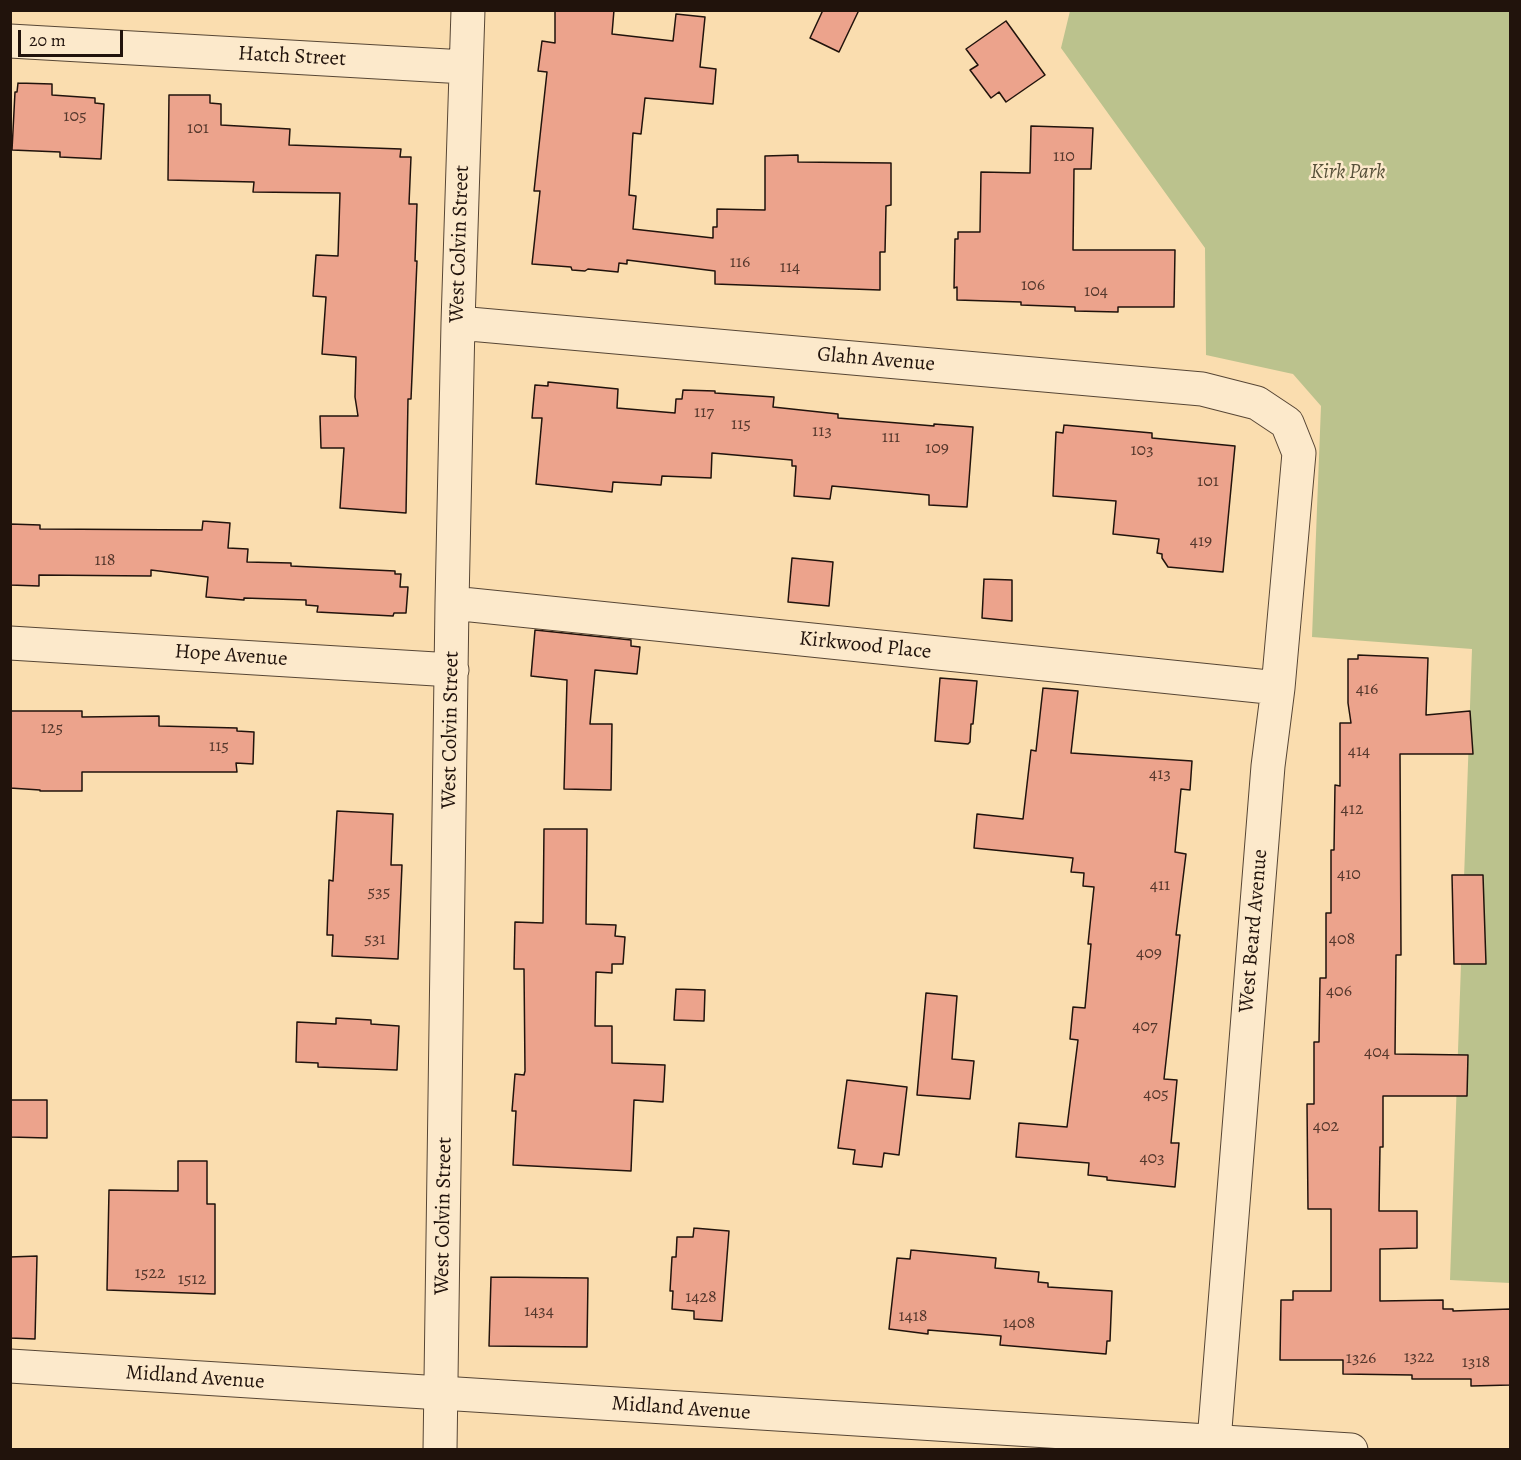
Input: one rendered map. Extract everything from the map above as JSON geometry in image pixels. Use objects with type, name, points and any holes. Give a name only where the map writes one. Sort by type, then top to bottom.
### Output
[{"type":"street","name":"West Colvin Street","points":[[440,1449],[452,603],[468,10]]},
{"type":"street","name":"Hatch Street","points":[[10,41],[465,67]]},
{"type":"street","name":"Glahn Avenue","points":[[458,323],[1202,389],[1257,403],[1287,423]]},
{"type":"street","name":"West Beard Avenue","points":[[1214,1441],[1268,766],[1278,688],[1299,453],[1287,423]]},
{"type":"street","name":"Kirkwood Place","points":[[452,603],[1278,688]]},
{"type":"street","name":"Hope Avenue","points":[[10,643],[452,670]]},
{"type":"street","name":"Midland Avenue","points":[[10,1366],[1351,1449]]},
{"type":"green space","name":"Kirk Park","points":[[1070,11],[1510,11],[1510,1283],[1450,1280],[1472,649],[1312,637],[1321,406],[1293,374],[1206,355],[1205,248],[1061,48]]},
{"type":"building","points":[[555,10],[614,10],[612,34],[673,41],[676,14],[705,17],[700,67],[716,69],[713,104],[645,98],[641,134],[633,133],[629,195],[636,196],[633,229],[713,238],[713,227],[717,227],[717,209],[765,210],[765,156],[798,155],[798,162],[891,163],[891,205],[886,206],[885,252],[880,252],[880,290],[715,284],[715,271],[627,260],[627,264],[619,263],[618,272],[572,270],[571,267],[532,264],[540,191],[534,191],[547,72],[538,71],[542,41],[555,43]]},
{"type":"building","points":[[823,10],[859,10],[839,52],[810,38]]},
{"type":"building","points":[[1006,21],[1045,75],[1006,102],[999,92],[991,98],[970,70],[978,65],[966,49]]},
{"type":"building","points":[[18,83],[52,84],[52,95],[95,98],[95,103],[104,104],[101,159],[60,157],[60,152],[12,150],[15,92],[17,92]]},
{"type":"building","points":[[169,95],[210,95],[210,103],[221,104],[221,125],[290,129],[289,145],[401,149],[400,157],[411,157],[409,204],[417,204],[415,261],[417,261],[411,399],[408,399],[406,513],[340,508],[344,448],[321,448],[320,416],[358,416],[355,397],[356,357],[322,354],[326,297],[313,296],[316,255],[338,256],[340,193],[253,192],[254,182],[168,180]]},
{"type":"building","points":[[1031,126],[1093,128],[1091,169],[1074,169],[1073,250],[1175,250],[1174,307],[1118,307],[1118,312],[1075,311],[1075,307],[957,300],[957,287],[954,288],[955,239],[958,239],[958,232],[980,232],[981,172],[1030,173]]},
{"type":"building","points":[[548,382],[618,389],[617,408],[675,413],[676,399],[682,399],[683,390],[715,391],[715,393],[774,397],[773,407],[838,414],[838,418],[973,427],[967,507],[929,505],[929,495],[832,486],[830,499],[794,496],[796,466],[792,466],[792,460],[712,453],[711,478],[662,476],[661,485],[613,482],[612,492],[536,484],[542,418],[532,418],[535,385],[548,386]]},
{"type":"building","points":[[1064,425],[1152,433],[1152,438],[1235,446],[1223,572],[1168,567],[1162,554],[1157,553],[1159,539],[1113,534],[1116,501],[1053,496],[1056,432],[1063,433]]},
{"type":"building","points":[[203,521],[230,523],[228,548],[248,549],[247,562],[395,571],[395,574],[401,574],[400,587],[408,587],[406,613],[394,613],[393,616],[317,612],[318,606],[306,605],[306,600],[244,598],[244,600],[206,597],[208,577],[151,570],[151,576],[39,575],[39,586],[10,585],[10,524],[40,525],[40,529],[202,530]]},
{"type":"building","points":[[792,558],[833,562],[829,606],[788,602]]},
{"type":"building","points":[[984,579],[1012,580],[1012,621],[982,618]]},
{"type":"building","points":[[535,630],[631,640],[631,646],[640,647],[637,674],[595,670],[590,724],[612,724],[611,790],[564,789],[567,680],[531,676]]},
{"type":"building","points":[[1358,655],[1428,658],[1426,715],[1470,711],[1473,754],[1400,754],[1401,955],[1396,955],[1395,1054],[1468,1055],[1467,1096],[1383,1096],[1379,1211],[1417,1211],[1417,1248],[1380,1249],[1380,1301],[1443,1300],[1443,1309],[1453,1309],[1453,1311],[1510,1309],[1510,1385],[1471,1386],[1471,1379],[1412,1379],[1412,1375],[1343,1374],[1343,1360],[1280,1360],[1281,1300],[1293,1300],[1293,1291],[1331,1291],[1331,1209],[1308,1209],[1307,1104],[1314,1104],[1314,1042],[1319,1042],[1320,978],[1326,978],[1326,913],[1331,913],[1331,850],[1334,850],[1335,785],[1340,786],[1340,723],[1351,723],[1348,703],[1348,659],[1358,659]]},
{"type":"building","points":[[940,678],[977,681],[973,724],[971,724],[968,744],[935,741]]},
{"type":"building","points":[[1043,688],[1078,691],[1071,753],[1192,761],[1190,790],[1181,789],[1175,852],[1186,854],[1176,935],[1180,935],[1164,1079],[1177,1080],[1171,1143],[1179,1143],[1175,1187],[1107,1180],[1107,1177],[1088,1175],[1089,1163],[1016,1157],[1019,1123],[1067,1127],[1078,1040],[1070,1039],[1073,1007],[1085,1008],[1091,944],[1088,944],[1094,887],[1083,886],[1084,873],[1071,872],[1073,858],[974,848],[977,814],[1023,819],[1031,750],[1036,751]]},
{"type":"building","points":[[10,711],[82,711],[82,717],[159,716],[159,726],[237,728],[237,731],[254,732],[253,764],[236,763],[237,772],[82,772],[82,791],[10,788]]},
{"type":"building","points":[[337,811],[393,814],[391,865],[402,865],[398,959],[332,956],[333,935],[327,935],[329,880],[333,881]]},
{"type":"building","points":[[544,829],[587,829],[586,924],[616,925],[615,936],[625,937],[623,964],[612,964],[612,973],[596,972],[595,1026],[612,1026],[612,1063],[665,1065],[663,1102],[634,1100],[631,1171],[513,1165],[516,1111],[512,1111],[515,1074],[524,1075],[525,1071],[524,969],[514,969],[515,922],[543,923]]},
{"type":"building","points":[[1452,875],[1483,875],[1486,964],[1454,964]]},
{"type":"building","points":[[676,989],[705,990],[704,1021],[674,1020]]},
{"type":"building","points":[[926,993],[957,996],[952,1059],[974,1061],[970,1099],[917,1095]]},
{"type":"building","points":[[336,1018],[371,1020],[371,1024],[399,1026],[397,1070],[318,1067],[318,1063],[296,1062],[297,1022],[336,1024]]},
{"type":"building","points":[[847,1080],[907,1087],[899,1155],[884,1153],[882,1167],[853,1164],[855,1150],[838,1148]]},
{"type":"building","points":[[10,1100],[47,1100],[47,1138],[10,1137]]},
{"type":"building","points":[[178,1161],[207,1161],[207,1204],[215,1204],[215,1294],[107,1290],[109,1190],[178,1191]]},
{"type":"building","points":[[694,1228],[729,1231],[722,1321],[694,1319],[694,1311],[672,1309],[673,1291],[670,1291],[672,1257],[676,1257],[677,1237],[693,1237]]},
{"type":"building","points":[[911,1250],[996,1258],[995,1268],[1039,1272],[1038,1282],[1048,1283],[1048,1287],[1112,1291],[1110,1341],[1107,1341],[1106,1354],[1000,1345],[1001,1336],[928,1330],[928,1334],[889,1329],[897,1258],[910,1259]]},
{"type":"building","points":[[37,1256],[35,1339],[10,1338],[10,1257]]},
{"type":"building","points":[[491,1277],[588,1278],[587,1347],[489,1346]]}]
